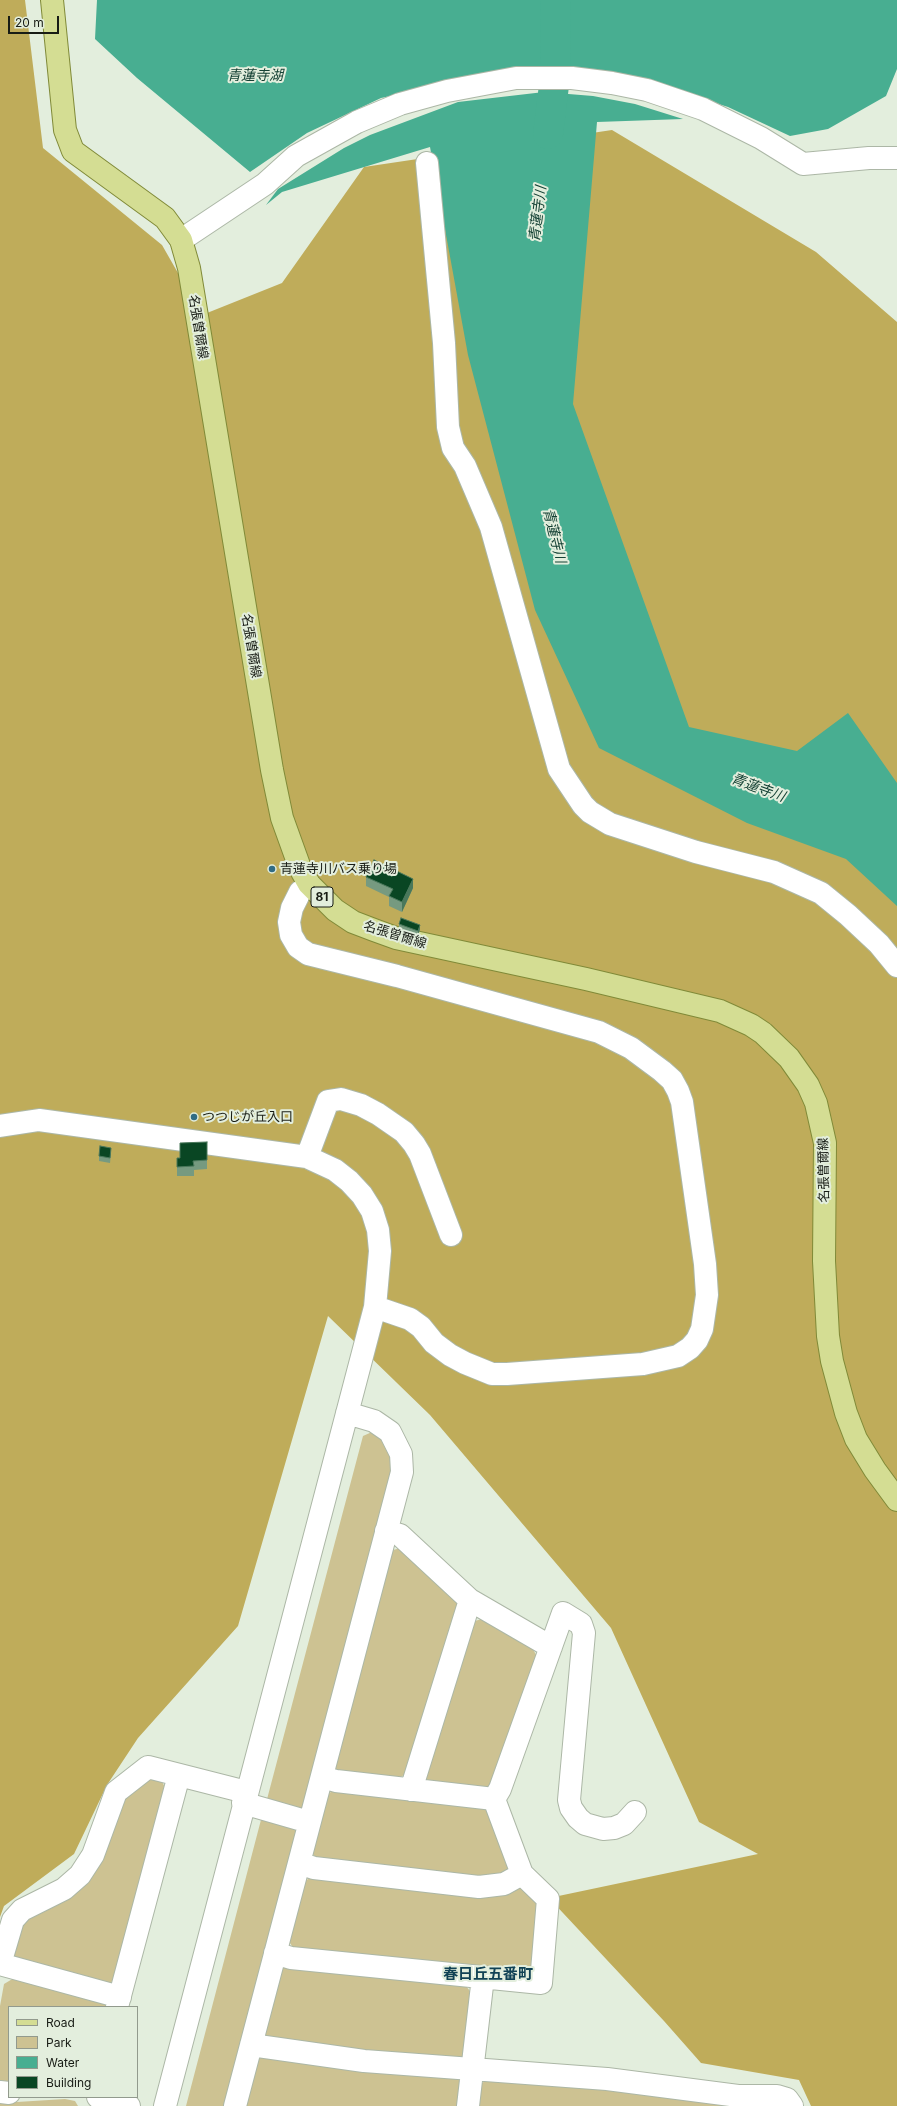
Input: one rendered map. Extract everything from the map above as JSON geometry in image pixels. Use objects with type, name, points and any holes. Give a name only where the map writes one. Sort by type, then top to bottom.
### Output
[{"type":"main road","name":"名張曽爾線","points":[[52,0],[65,130],[73,151],[165,218],[181,240],[188,268],[272,770],[282,818],[294,852],[309,884],[335,910],[353,922],[396,938],[720,1010],[751,1025],[763,1033],[789,1058],[808,1085],[816,1103],[825,1143],[824,1261],[828,1336],[832,1361],[846,1413],[856,1439],[875,1470],[897,1500]]},
{"type":"street","points":[[181,240],[265,184],[296,156],[325,139],[400,104],[462,87],[516,78],[572,78],[612,83],[647,90],[703,109],[761,138],[802,164],[869,158],[897,158]]},
{"type":"street","points":[[427,163],[444,343],[448,427],[453,448],[465,466],[491,527],[559,769],[583,805],[590,812],[610,824],[674,846],[774,872],[821,893],[848,915],[879,944],[897,966]]},
{"type":"street","points":[[309,884],[300,892],[292,908],[289,922],[291,935],[298,947],[308,954],[545,1016],[599,1032],[631,1048],[672,1080],[678,1090],[683,1109],[705,1264],[707,1295],[702,1329],[697,1340],[678,1356],[643,1364],[492,1374],[464,1364],[450,1355],[434,1343],[422,1327],[410,1319],[375,1307]]},
{"type":"street","points":[[307,1157],[328,1101],[341,1099],[361,1105],[378,1114],[404,1132],[414,1144],[420,1154],[451,1235]]},
{"type":"street","points":[[0,1126],[19,1122],[46,1120],[307,1157],[335,1170],[349,1181],[362,1195],[372,1211],[378,1230],[380,1250],[375,1307],[165,2106]]},
{"type":"street","points":[[235,2106],[402,1472],[402,1462],[398,1447],[390,1432],[370,1419],[347,1413]]},
{"type":"street","points":[[386,1531],[400,1535],[470,1600],[551,1647]]},
{"type":"street","points":[[411,1790],[470,1600]]},
{"type":"street","points":[[494,1799],[500,1789],[563,1613],[581,1624],[584,1633],[569,1800],[571,1808],[578,1818],[585,1824],[603,1829],[614,1828],[624,1824],[635,1812]]},
{"type":"street","points":[[179,1774],[119,2002],[0,1964],[9,1928],[17,1915],[32,1904],[64,1889],[87,1866],[93,1855],[116,1792],[148,1767],[179,1774],[302,1820]]},
{"type":"street","points":[[322,1777],[336,1781],[494,1799]]},
{"type":"street","points":[[276,1953],[291,1958],[541,1983],[548,1899],[522,1874],[494,1799]]},
{"type":"street","points":[[299,1863],[314,1868],[479,1887],[504,1884],[522,1874]]},
{"type":"street","points":[[468,2106],[482,1977]]},
{"type":"street","points":[[251,2045],[364,2061],[606,2079],[738,2096],[777,2096],[787,2099],[792,2106]]},
{"type":"street","points":[[101,2098],[129,2106]]},
{"type":"green space","points":[[372,1432],[385,1442],[395,1468],[304,1814],[266,1803],[363,1436]]},
{"type":"green space","points":[[401,1548],[455,1597],[459,1609],[407,1773],[396,1780],[339,1774],[331,1764],[389,1551]]},
{"type":"green space","points":[[482,1619],[531,1646],[538,1658],[494,1783],[484,1788],[430,1784],[422,1774],[471,1622]]},
{"type":"green space","points":[[152,1777],[160,1778],[167,1791],[116,1979],[106,1985],[18,1962],[12,1953],[16,1937],[28,1916],[49,1905],[119,1803]]},
{"type":"green space","points":[[335,1789],[482,1806],[490,1812],[512,1863],[505,1874],[482,1880],[319,1861],[310,1851],[324,1797]]},
{"type":"green space","points":[[262,1816],[302,1826],[228,2106],[186,2106]]},
{"type":"green space","points":[[312,1877],[516,1887],[527,1891],[540,1904],[535,1966],[523,1976],[294,1949],[288,1940],[301,1883]]},
{"type":"green space","points":[[287,1965],[466,1986],[473,1995],[467,2053],[457,2059],[371,2053],[269,2040],[262,2028],[277,1973]]},
{"type":"green space","points":[[14,1978],[102,2001],[106,2006],[8,2006],[8,2086],[0,2085],[0,2006],[4,1984]]},
{"type":"green space","points":[[267,2055],[456,2077],[463,2084],[461,2106],[243,2106],[255,2061]]},
{"type":"green space","points":[[488,2078],[777,2106],[476,2106],[479,2086]]},
{"type":"green space","points":[[65,2099],[75,2101],[78,2106],[0,2106],[0,2100],[17,2102]]},
{"type":"shaded area","points":[[0,0],[25,0],[43,148],[162,245],[202,315],[282,283],[364,167],[612,130],[816,252],[897,322],[897,2106],[811,2106],[799,2080],[701,2063],[664,2021],[549,1898],[758,1854],[699,1822],[611,1628],[430,1415],[328,1316],[238,1626],[138,1738],[107,1785],[74,1854],[4,1906],[0,1917]]},
{"type":"water","name":"青蓮寺湖","points":[[97,0],[897,0],[897,69],[886,96],[828,129],[790,136],[728,107],[656,84],[475,78],[381,98],[307,133],[250,172],[137,78],[95,39]]},
{"type":"water","points":[[544,92],[593,96],[635,104],[683,119],[597,122],[573,404],[689,727],[797,751],[848,713],[897,783],[897,906],[846,859],[747,823],[599,748],[535,610],[468,355],[430,147],[282,192],[266,205],[278,189],[344,148],[370,135],[458,102]]},
{"type":"building","points":[[374,860],[413,879],[402,902],[389,896],[393,889],[366,877]]},
{"type":"building","points":[[401,918],[420,925],[418,931],[399,924]]},
{"type":"building","points":[[207,1142],[207,1160],[193,1161],[194,1166],[177,1167],[177,1158],[180,1158],[180,1143]]},
{"type":"building","points":[[100,1146],[111,1148],[110,1158],[99,1156]]},
{"type":"waterway","name":"青蓮寺川","points":[[548,134],[556,69],[555,0]]},
{"type":"place","name":"青蓮寺川バス乗り場","points":[[272,869]]},
{"type":"place","name":"つつじが丘入口","points":[[194,1117]]},
{"type":"district","name":"春日丘五番町","points":[[488,1974]]}]
